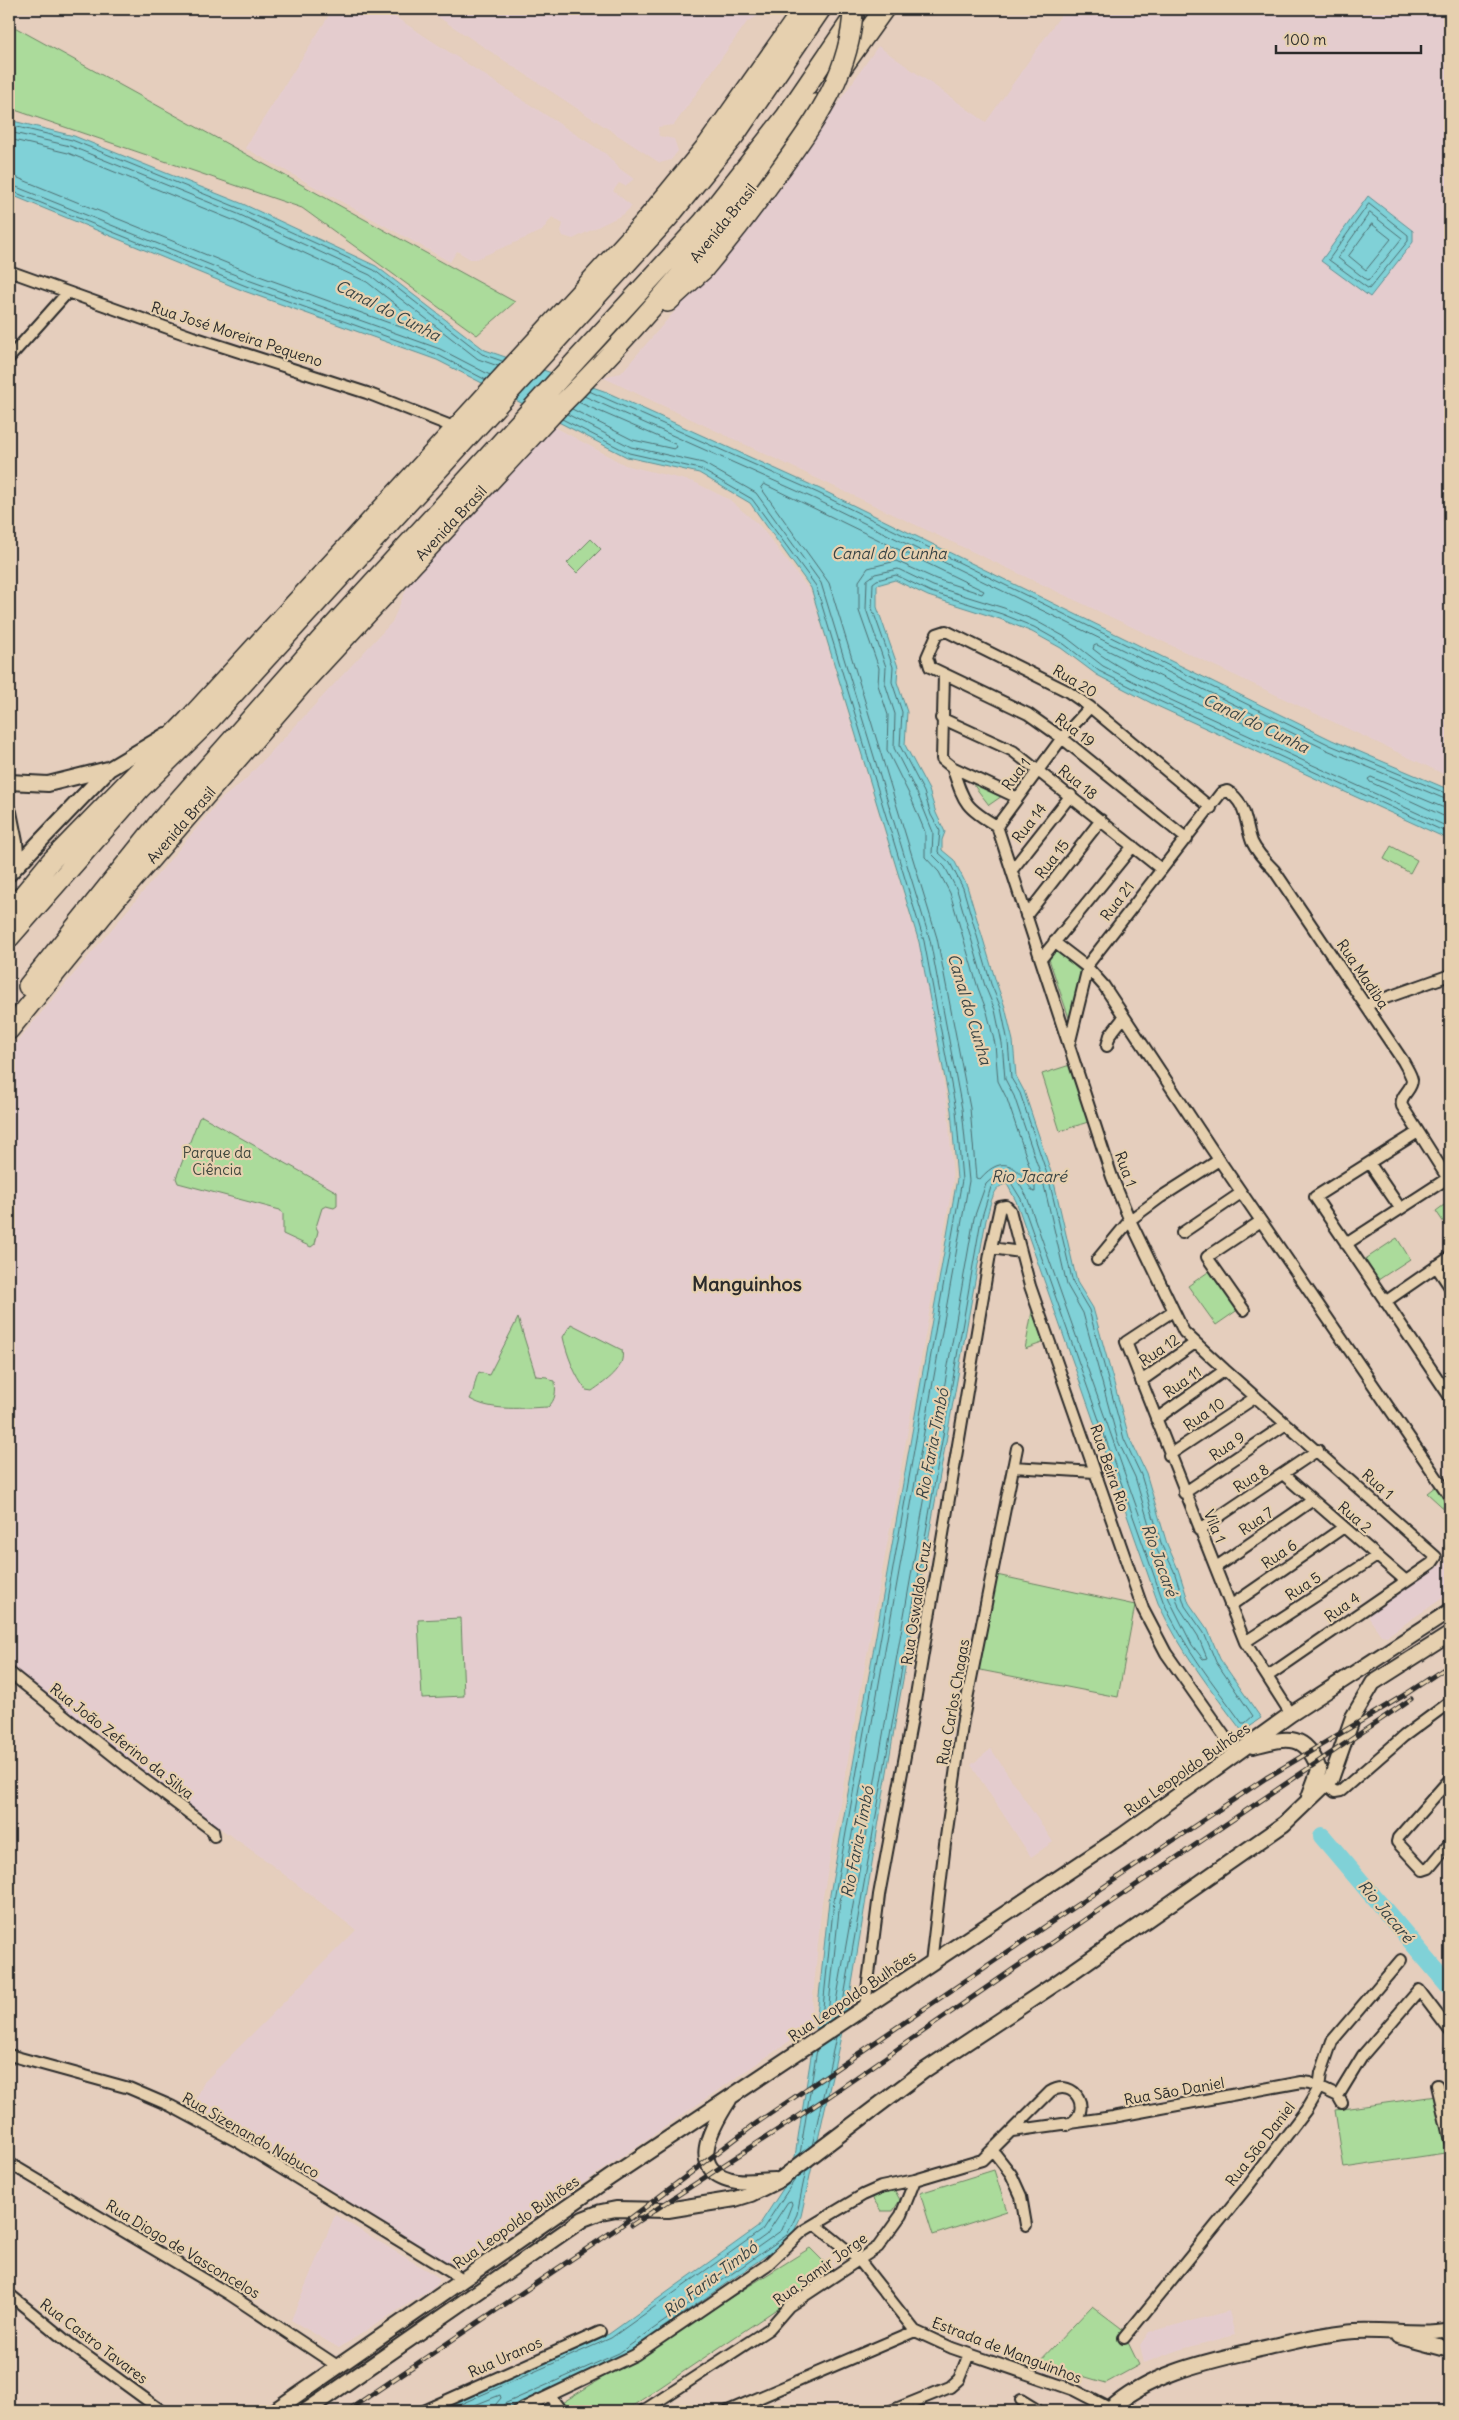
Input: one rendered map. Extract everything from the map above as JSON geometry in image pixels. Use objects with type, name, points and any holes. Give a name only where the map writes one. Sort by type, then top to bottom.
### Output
[{"type":"highway","points":[[9,938],[140,789],[209,721],[476,417],[565,320],[703,150],[803,9]]},
{"type":"highway","points":[[565,320],[646,243],[710,168],[762,97],[821,9]]},
{"type":"highway","points":[[602,364],[703,270],[746,218],[807,133],[840,75],[849,47],[853,9]]},
{"type":"highway","name":"Avenida Brasil","points":[[9,1030],[117,898],[509,448],[590,345],[673,256],[755,157],[786,116],[859,9]]},
{"type":"highway","name":"Avenida Brasil","points":[[9,1010],[161,820],[321,639],[509,448],[602,364],[691,262],[773,162],[882,11]]},
{"type":"highway","points":[[9,912],[51,861],[188,720],[456,428],[476,417]]},
{"type":"main road","points":[[13,870],[109,769],[188,720]]},
{"type":"main road","points":[[9,782],[48,784],[109,769]]},
{"type":"main road","points":[[9,812],[15,842],[13,870]]},
{"type":"main road","name":"Rua Leopoldo Bulhões","points":[[274,2411],[462,2279],[732,2095],[1123,1835],[1291,1714],[1450,1611]]},
{"type":"main road","points":[[306,2411],[583,2219],[616,2209],[668,2210],[735,2199],[751,2194],[786,2176],[925,2070],[1054,1984],[1284,1824],[1326,1785],[1342,1754],[1353,1717],[1373,1683],[1450,1634]]},
{"type":"main road","points":[[1241,1751],[1286,1739],[1303,1746],[1312,1754],[1319,1770],[1307,1802]]},
{"type":"main road","points":[[732,2095],[708,2139],[706,2157],[710,2168],[720,2176],[739,2182],[786,2176]]},
{"type":"main road","points":[[1110,2410],[1150,2382],[1183,2369],[1332,2334],[1357,2331],[1450,2330]]},
{"type":"main road","points":[[1386,2332],[1450,2350]]},
{"type":"street","name":"Rua José Moreira Pequeno","points":[[9,271],[193,337],[367,393],[456,428]]},
{"type":"street","points":[[9,358],[68,293]]},
{"type":"street","name":"Rua 20","points":[[930,667],[926,657],[932,642],[937,634],[946,631],[1067,691],[1090,707],[1212,808]]},
{"type":"street","name":"Rua 19","points":[[930,667],[1028,714],[1062,738],[1187,839]]},
{"type":"street","points":[[944,675],[942,757],[952,767],[1016,797]]},
{"type":"street","name":"Rua 1","points":[[1090,707],[1062,738],[1016,797],[997,826],[1112,1177],[1130,1220],[1184,1332],[1195,1344],[1431,1551],[1436,1557],[1432,1563]]},
{"type":"street","name":"Rua 18","points":[[942,718],[1013,751],[1071,795],[1162,869]]},
{"type":"street","points":[[952,767],[968,806],[997,826]]},
{"type":"street","name":"Rua 21","points":[[1069,1046],[1089,963],[1224,791]]},
{"type":"street","name":"Rua Madiba","points":[[1224,791],[1232,793],[1239,800],[1253,845],[1274,870],[1366,1004],[1409,1072],[1411,1084],[1401,1102],[1449,1180]]},
{"type":"street","name":"Rua 14","points":[[1012,870],[1071,795]]},
{"type":"street","name":"Rua 15","points":[[1026,916],[1101,820]]},
{"type":"street","points":[[1041,959],[1133,846]]},
{"type":"street","points":[[1054,942],[1088,968],[1104,986],[1219,1160],[1450,1497]]},
{"type":"street","points":[[1366,1004],[1450,975]]},
{"type":"street","points":[[1106,1046],[1110,1035],[1124,1017]]},
{"type":"street","points":[[1418,1132],[1315,1197],[1450,1397]]},
{"type":"street","points":[[1097,1260],[1130,1220],[1219,1160]]},
{"type":"street","points":[[1370,1164],[1400,1208]]},
{"type":"street","points":[[1346,1244],[1400,1208],[1449,1180]]},
{"type":"street","points":[[1182,1233],[1242,1192]]},
{"type":"street","name":"Rua Oswaldo Cruz","points":[[865,2006],[879,1895],[914,1710],[991,1248],[1000,1207],[1002,1206]]},
{"type":"street","name":"Rua Beira Rio","points":[[1002,1206],[1006,1206],[1010,1210],[1030,1286],[1143,1608],[1166,1652],[1241,1751]]},
{"type":"street","points":[[1244,1310],[1207,1257],[1261,1220]]},
{"type":"street","points":[[991,1248],[1021,1252]]},
{"type":"street","points":[[1386,1302],[1450,1257]]},
{"type":"street","points":[[1436,1266],[1450,1287]]},
{"type":"street","name":"Vila 1","points":[[1173,1311],[1126,1342],[1184,1493],[1216,1567],[1245,1642],[1291,1714]]},
{"type":"street","name":"Rua 12","points":[[1140,1381],[1195,1344]]},
{"type":"street","name":"Rua 11","points":[[1156,1419],[1225,1370]]},
{"type":"street","name":"Rua 10","points":[[1169,1455],[1256,1397]]},
{"type":"street","name":"Rua 9","points":[[1184,1493],[1286,1424]]},
{"type":"street","name":"Rua Carlos Chagas","points":[[931,1963],[945,1844],[964,1720],[1017,1448]]},
{"type":"street","name":"Rua 8","points":[[1200,1530],[1284,1475],[1318,1450]]},
{"type":"street","points":[[1013,1467],[1095,1472]]},
{"type":"street","name":"Rua 2","points":[[1284,1475],[1406,1581]]},
{"type":"street","name":"Rua 7","points":[[1216,1567],[1313,1500]]},
{"type":"street","name":"Rua 6","points":[[1230,1606],[1344,1527]]},
{"type":"street","name":"Rua 5","points":[[1245,1642],[1377,1556]]},
{"type":"street","name":"Rua 4","points":[[1268,1676],[1432,1563]]},
{"type":"street","name":"Rua João Zeferino da Silva","points":[[9,1672],[134,1772],[213,1831],[214,1836]]},
{"type":"street","points":[[1326,1785],[1335,1792],[1341,1791],[1404,1736],[1450,1702]]},
{"type":"street","points":[[1450,1779],[1398,1838],[1398,1844],[1422,1870],[1429,1868],[1450,1843]]},
{"type":"street","name":"Rua São Daniel","points":[[1124,2338],[1248,2186],[1306,2110],[1319,2088],[1320,2073],[1332,2041],[1401,1960]]},
{"type":"street","name":"Rua Sāo Daniel","points":[[1012,2131],[1067,2124],[1302,2082],[1319,2088],[1340,2100],[1363,2055],[1420,1990],[1450,2031]]},
{"type":"street","name":"Rua Sizenando Nabuco","points":[[9,2054],[129,2088],[171,2106],[238,2142],[462,2279]]},
{"type":"street","points":[[1438,2086],[1450,2141]]},
{"type":"street","points":[[518,2411],[635,2354],[761,2270],[803,2231],[863,2195],[887,2186],[977,2162],[993,2151],[1050,2092],[1060,2088],[1073,2090],[1080,2100],[1079,2116],[1067,2124]]},
{"type":"street","points":[[993,2151],[1003,2168],[1011,2174],[1021,2196],[1026,2225]]},
{"type":"street","name":"Rua Diogo de Vasconcelos","points":[[9,2163],[212,2284],[339,2367]]},
{"type":"street","name":"Rua Samir Jorge","points":[[643,2411],[769,2329],[789,2306],[859,2260],[886,2238],[901,2215],[915,2180]]},
{"type":"street","name":"Estrada de Manguinhos","points":[[816,2224],[859,2260],[915,2331],[969,2354],[1074,2390],[1110,2410]]},
{"type":"street","name":"Rua Castro Tavares","points":[[9,2294],[70,2344],[162,2411]]},
{"type":"street","points":[[728,2411],[915,2331]]},
{"type":"street","name":"Rua Uranos","points":[[423,2411],[600,2332]]},
{"type":"street","points":[[891,2411],[950,2387],[959,2378],[969,2354]]},
{"type":"street","points":[[550,2396],[561,2411]]},
{"type":"street","points":[[1021,2400],[1039,2411]]},
{"type":"shaded area","points":[[333,9],[383,9],[606,154],[620,169],[634,179],[625,186],[619,183],[613,191],[632,206],[624,214],[573,239],[563,236],[561,231],[563,224],[552,217],[542,231],[476,259],[470,259],[457,251],[450,262],[245,148]]},
{"type":"shaded area","points":[[426,9],[771,9],[747,22],[674,125],[658,127],[659,136],[674,139],[678,151],[671,160],[660,163]]},
{"type":"shaded area","points":[[1065,9],[1450,9],[1450,777],[602,377],[621,373],[765,207],[878,46],[986,122]]},
{"type":"shaded area","points":[[553,426],[625,465],[694,482],[730,500],[760,526],[811,592],[921,952],[948,1109],[953,1182],[822,1902],[810,2027],[459,2269],[193,2106],[204,2082],[356,1930],[264,1859],[142,1774],[9,1665],[9,1051],[221,799],[244,781],[392,622],[409,583]]},
{"type":"shaded area","points":[[1450,1559],[1450,1593],[1387,1636],[1381,1635],[1369,1618],[1370,1612]]},
{"type":"shaded area","points":[[991,1749],[1053,1842],[1031,1857],[971,1765]]},
{"type":"shaded area","points":[[335,2215],[440,2280],[436,2286],[339,2348],[291,2320]]},
{"type":"shaded area","points":[[1229,2311],[1235,2335],[1178,2350],[1144,2363],[1140,2345],[1149,2332]]},
{"type":"green space","points":[[9,24],[515,302],[477,335],[302,208],[9,108]]},
{"type":"green space","points":[[591,539],[601,549],[577,573],[567,563]]},
{"type":"green space","points":[[969,779],[1002,796],[989,805]]},
{"type":"green space","points":[[1391,846],[1417,860],[1410,873],[1384,859]]},
{"type":"green space","points":[[1054,951],[1059,952],[1080,971],[1074,1018],[1071,1020],[1049,959],[1050,954]]},
{"type":"green space","points":[[1070,1065],[1088,1122],[1060,1131],[1042,1074]]},
{"type":"green space","name":"Parque da Ciência","points":[[202,1116],[337,1192],[337,1206],[334,1208],[326,1206],[322,1208],[316,1227],[318,1231],[315,1244],[311,1247],[283,1234],[283,1214],[280,1210],[178,1183],[176,1178],[199,1118]]},
{"type":"green space","points":[[1444,1205],[1450,1215],[1450,1232],[1436,1211]]},
{"type":"green space","points":[[1397,1238],[1410,1259],[1375,1282],[1361,1262]]},
{"type":"green space","points":[[1211,1270],[1239,1309],[1216,1325],[1188,1286]]},
{"type":"green space","points":[[1033,1306],[1045,1342],[1025,1349]]},
{"type":"green space","points":[[518,1318],[536,1376],[547,1377],[555,1381],[553,1401],[548,1407],[498,1408],[470,1399],[479,1372],[489,1375]]},
{"type":"green space","points":[[571,1324],[622,1350],[621,1363],[618,1369],[609,1379],[592,1391],[586,1390],[582,1384],[567,1351],[563,1337]]},
{"type":"green space","points":[[1436,1486],[1450,1506],[1450,1514],[1427,1493]]},
{"type":"green space","points":[[992,1574],[1135,1605],[1118,1697],[975,1669]]},
{"type":"green space","points":[[461,1618],[464,1696],[422,1698],[418,1620]]},
{"type":"green space","points":[[1436,2096],[1445,2153],[1344,2168],[1335,2110]]},
{"type":"green space","points":[[994,2170],[1007,2211],[933,2235],[920,2193]]},
{"type":"green space","points":[[893,2187],[900,2200],[893,2211],[881,2211],[872,2197]]},
{"type":"green space","points":[[810,2248],[833,2271],[625,2411],[549,2411]]},
{"type":"green space","points":[[1092,2306],[1121,2328],[1139,2365],[1106,2383],[1038,2363]]},
{"type":"water","points":[[9,120],[74,136],[243,204],[376,266],[485,350],[604,391],[820,489],[1332,740],[1450,790],[1450,840],[1155,705],[1097,675],[1061,648],[1032,632],[1000,619],[928,596],[895,580],[877,585],[877,607],[898,667],[897,682],[907,712],[905,745],[929,790],[936,813],[945,832],[942,840],[942,850],[954,860],[967,886],[1005,1007],[1013,1041],[1016,1076],[1024,1091],[1053,1178],[1077,1282],[1093,1308],[1129,1437],[1146,1473],[1167,1544],[1178,1569],[1189,1603],[1208,1630],[1220,1659],[1261,1718],[1242,1731],[1186,1653],[1158,1603],[1016,1201],[1007,1184],[1002,1185],[992,1198],[986,1220],[895,1724],[850,1996],[801,2216],[791,2238],[621,2357],[501,2411],[432,2411],[609,2334],[758,2227],[792,2175],[816,2025],[829,1900],[957,1179],[951,1110],[919,942],[811,588],[750,503],[699,473],[627,457],[437,360],[244,291],[9,194]]},
{"type":"water","points":[[1368,196],[1413,231],[1413,242],[1370,297],[1321,261]]},
{"type":"waterway","name":"Rio Jacaré","points":[[1322,1836],[1450,1987]]},
{"type":"railway","points":[[347,2411],[619,2227],[758,2122],[1056,1919],[1266,1778],[1406,1694],[1450,1665]]},
{"type":"railway","points":[[632,2225],[828,2097],[1102,1908],[1411,1699]]},
{"type":"district","name":"Manguinhos","points":[[747,1283]]},
{"type":"water label","name":"Canal do Cunha","points":[[388,310]]},
{"type":"water label","name":"Canal do Cunha","points":[[889,553]]},
{"type":"water label","name":"Canal do Cunha","points":[[1256,723]]},
{"type":"water label","name":"Canal do Cunha","points":[[970,1009]]},
{"type":"water label","name":"Rio Faria-Timbó","points":[[932,1444]]},
{"type":"water label","name":"Rio Faria-Timbó","points":[[857,1842]]},
{"type":"water label","name":"Rio Faria-Timbó","points":[[710,2279]]}]
